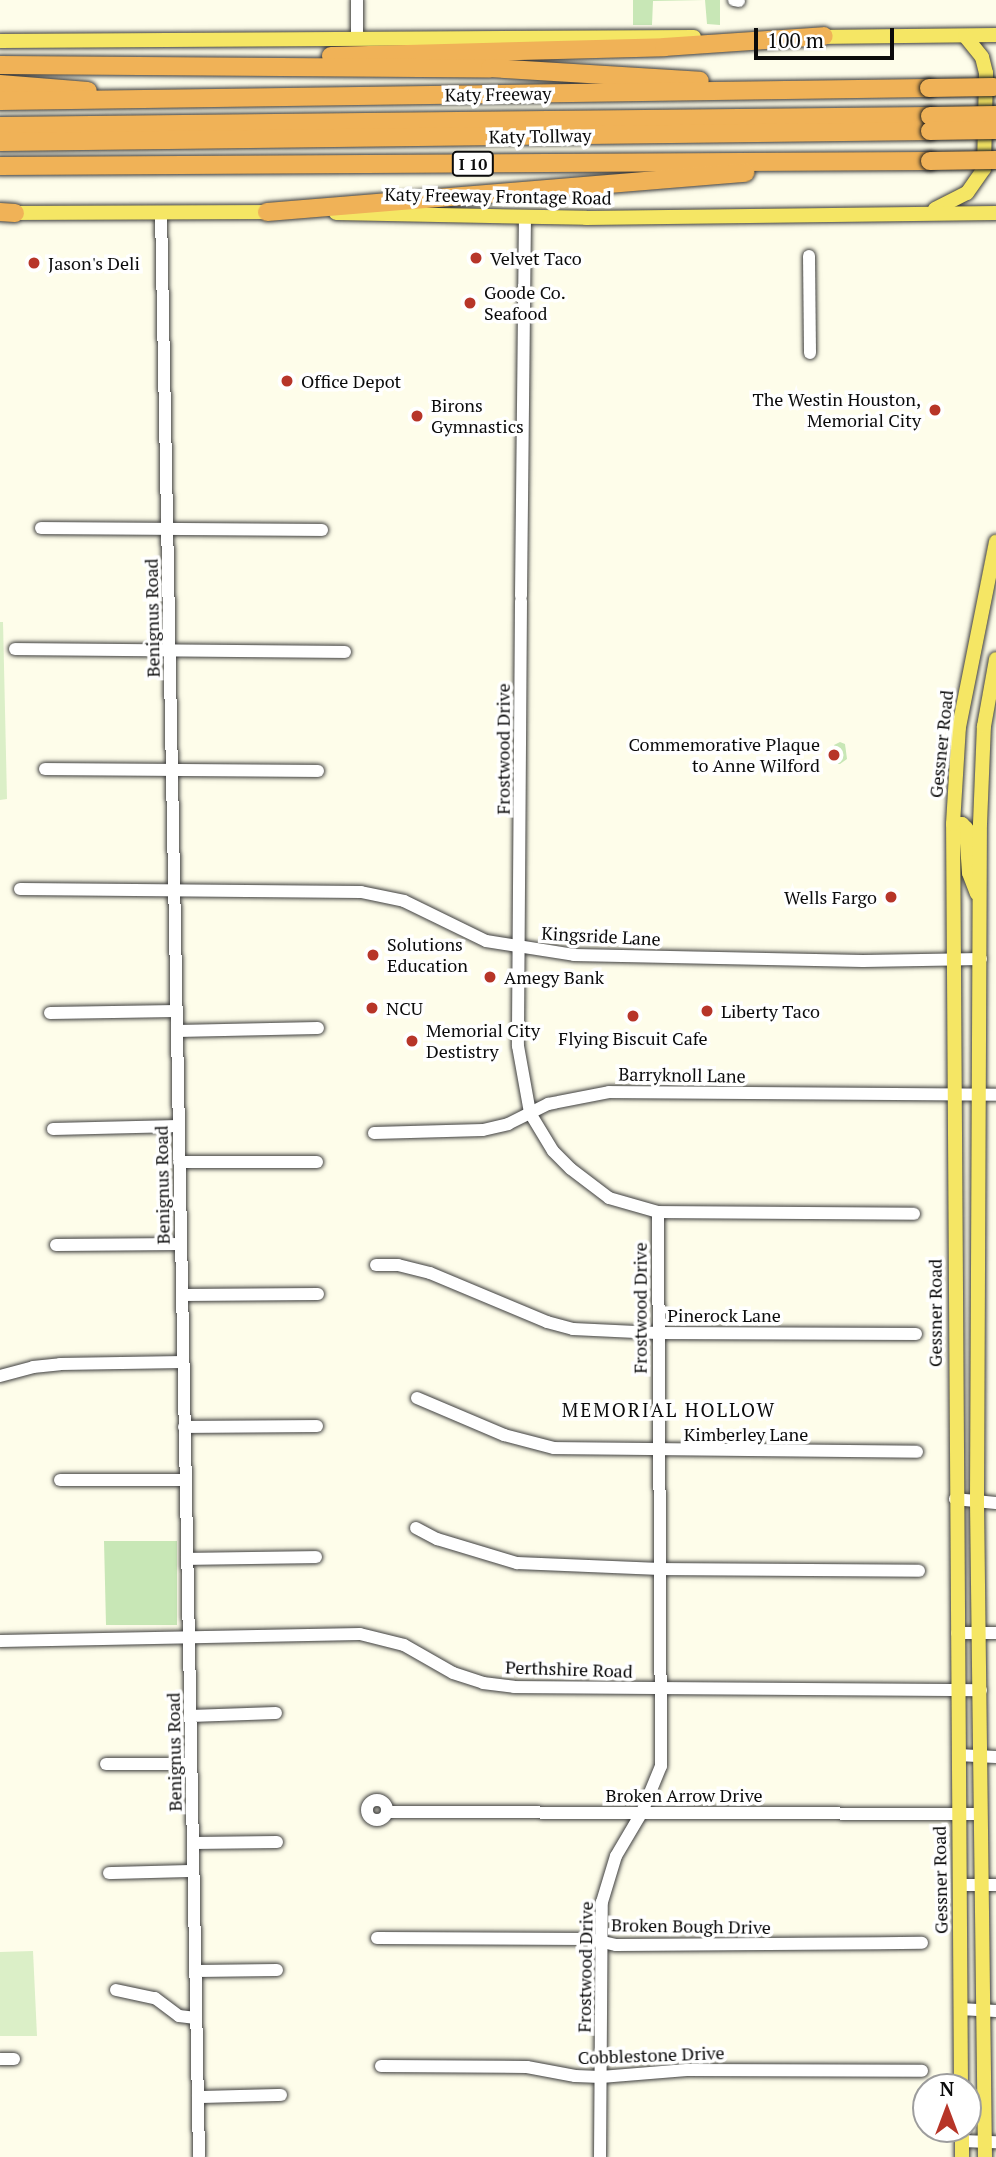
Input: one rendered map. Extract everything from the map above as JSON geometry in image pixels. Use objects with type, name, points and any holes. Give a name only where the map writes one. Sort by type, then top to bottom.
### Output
[{"type":"highway","points":[[7,65],[664,47],[824,36]]},
{"type":"highway","points":[[7,65],[490,68],[819,89]]},
{"type":"highway","points":[[0,84],[193,100]]},
{"type":"highway","name":"Katy Freeway","points":[[0,101],[996,87]]},
{"type":"highway","name":"Katy Tollway","points":[[0,142],[930,123],[996,115]]},
{"type":"highway","name":"Katy Tollway","points":[[0,126],[930,123],[996,130]]},
{"type":"highway","name":"I 10","points":[[0,166],[996,160]]},
{"type":"highway","points":[[267,212],[703,178],[827,163]]},
{"type":"highway","points":[[0,176],[118,167]]},
{"type":"main road","points":[[920,214],[944,206],[967,193],[984,169],[986,73],[982,57],[965,36]]},
{"type":"main road","points":[[0,41],[996,36]]},
{"type":"main road","name":"Katy Freeway Frontage Road","points":[[5,213],[267,212],[586,218],[996,213]]},
{"type":"main road","name":"Gessner Road","points":[[961,2073],[953,1277],[953,824],[959,727],[996,542]]},
{"type":"main road","points":[[985,2157],[990,2142],[989,1885],[981,1814],[989,1756],[981,1690],[977,1499],[980,774],[984,726],[996,659]]},
{"type":"main road","points":[[953,824],[962,824],[966,828],[969,873],[981,901]]},
{"type":"main road","points":[[953,1277],[978,1278]]},
{"type":"street","points":[[357,0],[357,39]]},
{"type":"street","name":"Benignus Road","points":[[162,212],[199,2157]]},
{"type":"street","name":"Frostwood Drive","points":[[525,216],[518,1046],[530,1113],[554,1151],[589,1184],[609,1198],[658,1212],[661,1766],[642,1812],[608,1875],[602,1902],[600,2157]]},
{"type":"street","points":[[809,256],[810,353]]},
{"type":"street","points":[[41,528],[322,530]]},
{"type":"street","points":[[15,649],[345,652]]},
{"type":"street","points":[[45,769],[318,771]]},
{"type":"street","name":"Kingsride Lane","points":[[20,889],[361,892],[386,896],[431,912],[486,941],[596,957],[954,961],[981,959]]},
{"type":"street","points":[[50,1013],[176,1012]]},
{"type":"street","points":[[177,1031],[318,1028]]},
{"type":"street","name":"Barryknoll Lane","points":[[374,1133],[484,1130],[567,1099],[609,1092],[996,1095]]},
{"type":"street","points":[[53,1129],[178,1126]]},
{"type":"street","points":[[179,1162],[317,1162]]},
{"type":"street","points":[[658,1212],[914,1214]]},
{"type":"street","points":[[56,1245],[181,1244]]},
{"type":"street","name":"Pinerock Lane","points":[[376,1265],[398,1265],[430,1273],[536,1318],[573,1329],[657,1333],[916,1334]]},
{"type":"street","points":[[182,1295],[318,1294]]},
{"type":"street","points":[[2,1375],[60,1364],[183,1362]]},
{"type":"street","name":"Kimberley Lane","points":[[416,1398],[529,1444],[659,1451],[917,1452]]},
{"type":"street","points":[[184,1427],[317,1426]]},
{"type":"street","points":[[60,1480],[185,1479]]},
{"type":"street","points":[[955,1499],[977,1499],[996,1503]]},
{"type":"street","points":[[416,1528],[449,1543],[517,1563],[660,1569],[919,1571]]},
{"type":"street","points":[[187,1559],[316,1557]]},
{"type":"street","points":[[957,1633],[996,1633]]},
{"type":"street","name":"Perthshire Road","points":[[0,1641],[360,1634],[404,1645],[453,1673],[484,1683],[514,1687],[981,1690]]},
{"type":"street","points":[[190,1716],[275,1713]]},
{"type":"street","points":[[958,1755],[989,1756]]},
{"type":"street","points":[[106,1763],[191,1764]]},
{"type":"street","name":"Broken Arrow Drive","points":[[387,1812],[981,1814]]},
{"type":"street","points":[[194,1843],[277,1842]]},
{"type":"street","points":[[109,1872],[193,1871]]},
{"type":"street","points":[[959,1885],[989,1885]]},
{"type":"street","name":"Broken Bough Drive","points":[[377,1938],[590,1939],[603,1943],[922,1943]]},
{"type":"street","points":[[196,1971],[277,1970]]},
{"type":"street","points":[[116,1990],[155,1998],[179,2016],[196,2018]]},
{"type":"street","points":[[960,2009],[990,2011]]},
{"type":"street","points":[[0,2059],[14,2059]]},
{"type":"street","name":"Cobblestone Drive","points":[[381,2066],[527,2067],[575,2076],[601,2077],[676,2071],[922,2071]]},
{"type":"street","points":[[198,2097],[281,2095]]},
{"type":"green space","points":[[633,0],[705,0],[653,1],[652,25],[633,25]]},
{"type":"green space","points":[[705,0],[720,0],[720,25],[707,24]]},
{"type":"green space","points":[[0,622],[3,622],[7,799],[0,800]]},
{"type":"green space","points":[[840,742],[845,744],[847,759],[840,764],[832,764],[834,745]]},
{"type":"green space","points":[[104,1541],[177,1541],[177,1625],[106,1625]]},
{"type":"green space","points":[[33,1951],[37,2036],[0,2036],[0,1952]]},
{"type":"place","name":"Velvet Taco","points":[[476,258]]},
{"type":"place","name":"Jason's Deli","points":[[34,263]]},
{"type":"place","name":"Goode Co. Seafood","points":[[470,303]]},
{"type":"place","name":"Office Depot","points":[[287,381]]},
{"type":"place","name":"The Westin Houston, Memorial City","points":[[935,410]]},
{"type":"place","name":"Birons Gymnastics","points":[[417,416]]},
{"type":"place","name":"Commemorative Plaque to Anne Wilford","points":[[834,755]]},
{"type":"place","name":"Wells Fargo","points":[[891,897]]},
{"type":"place","name":"Solutions Education","points":[[373,955]]},
{"type":"place","name":"Amegy Bank","points":[[490,977]]},
{"type":"place","name":"NCU","points":[[372,1008]]},
{"type":"place","name":"Liberty Taco","points":[[707,1011]]},
{"type":"place","name":"Flying Biscuit Cafe","points":[[633,1016]]},
{"type":"place","name":"Memorial City Destistry","points":[[412,1041]]},
{"type":"district","name":"MEMORIAL HOLLOW","points":[[669,1410]]}]
